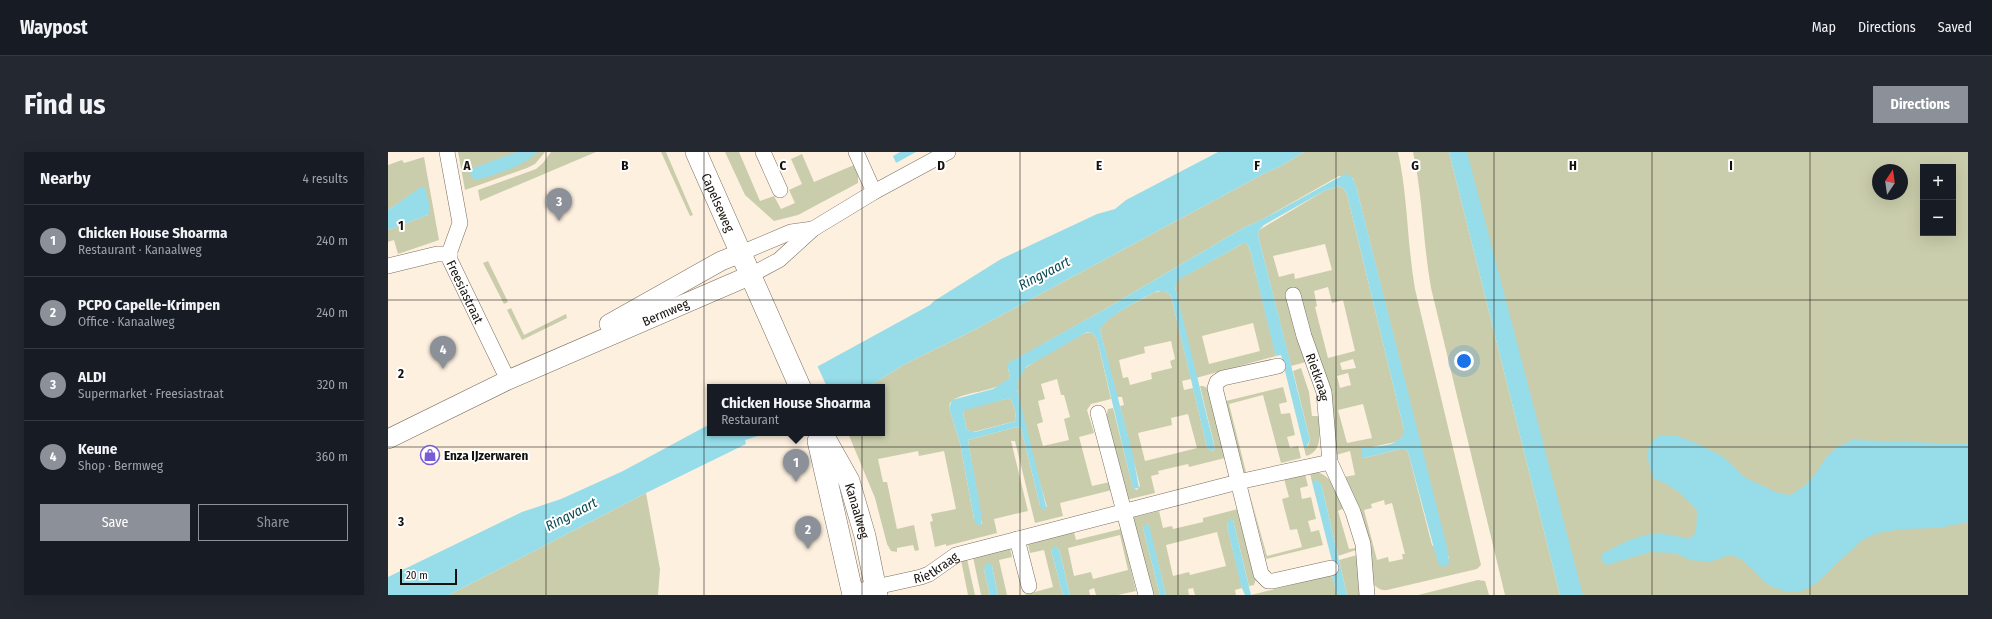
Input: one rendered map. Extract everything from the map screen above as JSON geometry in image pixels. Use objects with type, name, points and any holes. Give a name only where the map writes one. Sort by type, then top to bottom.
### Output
[{"type":"main road","name":"Capelseweg","points":[[696,152],[741,253]]},
{"type":"main road","points":[[741,253],[796,380]]},
{"type":"main road","name":"Kanaalweg","points":[[817,436],[853,594]]},
{"type":"main road","name":"Kanaalweg","points":[[824,436],[849,481],[865,536],[876,591]]},
{"type":"street","name":"Freesiastraat","points":[[447,152],[460,223],[450,254],[451,262],[508,380]]},
{"type":"street","points":[[763,152],[780,190]]},
{"type":"street","points":[[856,152],[874,192]]},
{"type":"street","name":"Bermweg","points":[[388,439],[508,380],[751,275],[779,260],[813,229],[874,192],[948,152]]},
{"type":"street","name":"Bermweg","points":[[508,380],[721,261],[791,232],[813,229]]},
{"type":"street","points":[[388,266],[437,254],[450,254]]},
{"type":"street","name":"Rietkraag","points":[[1293,296],[1304,336],[1324,392],[1330,462],[1348,500],[1359,531],[1364,554],[1367,595]]},
{"type":"street","points":[[1278,366],[1223,378],[1216,385],[1215,391],[1238,482],[1263,577],[1268,581],[1273,581],[1331,568]]},
{"type":"street","points":[[1098,413],[1146,595]]},
{"type":"street","name":"Rietkraag","points":[[853,594],[876,591],[929,574],[956,555],[1238,482],[1330,462]]},
{"type":"street","points":[[1017,539],[1029,586]]},
{"type":"green space","points":[[458,152],[545,152],[535,164],[527,168],[465,190]]},
{"type":"green space","points":[[551,152],[596,152],[480,201],[478,190],[536,169],[543,163]]},
{"type":"green space","points":[[661,152],[666,152],[693,215],[690,216]]},
{"type":"green space","points":[[725,152],[739,152],[760,201],[774,196],[781,209],[795,203],[789,190],[802,184],[791,159],[802,154],[814,182],[854,165],[858,174],[858,183],[798,215],[774,221],[745,195]]},
{"type":"green space","points":[[1304,152],[1398,152],[1404,186],[1410,255],[1415,289],[1481,565],[1477,569],[1387,590],[1380,589],[1372,582],[1355,499],[1344,477],[1355,475],[1350,451],[1336,455],[1329,388],[1324,370],[1310,336],[1299,290],[1286,293],[1296,334],[1306,362],[1291,366],[1258,235],[1259,230],[1324,191],[1339,186],[1343,188],[1347,194],[1404,430],[1404,436],[1396,442],[1362,449],[1364,458],[1400,449],[1405,449],[1408,452],[1432,545],[1449,559],[1357,190],[1353,178],[1339,176],[1263,219],[1243,228],[1107,308],[1009,363],[1008,368],[1010,378],[1004,383],[988,390],[962,396],[950,403],[949,408],[960,443],[974,519],[982,524],[968,440],[1017,427],[1021,428],[1040,506],[1047,507],[1030,448],[1017,389],[1018,380],[1022,371],[1033,363],[1081,335],[1092,333],[1097,339],[1111,399],[1091,404],[1087,410],[1094,433],[1079,437],[1092,486],[1110,482],[1112,490],[1060,503],[1063,516],[1035,523],[1015,441],[1011,441],[1028,511],[994,519],[997,533],[946,546],[946,544],[935,547],[930,522],[933,521],[931,514],[956,509],[944,451],[919,456],[918,451],[878,459],[883,482],[887,482],[897,529],[914,525],[919,550],[915,551],[913,545],[897,548],[897,552],[891,551],[887,544],[875,498],[849,436],[885,436],[885,384],[873,384],[905,364],[974,330],[1265,173],[1281,166]],"holes":[[[1325,244],[1332,270],[1295,279],[1294,273],[1279,277],[1273,256]],[[1328,287],[1332,303],[1343,300],[1355,351],[1328,358],[1315,307],[1317,306],[1314,291]],[[1353,359],[1356,368],[1342,370],[1340,363]],[[1348,373],[1351,385],[1340,388],[1337,376]],[[1057,379],[1061,395],[1064,395],[1070,417],[1064,419],[1069,440],[1043,446],[1037,424],[1043,422],[1038,401],[1045,399],[1041,384]],[[1363,404],[1372,438],[1347,443],[1338,410]],[[1384,500],[1385,505],[1392,503],[1405,554],[1402,554],[1403,559],[1389,562],[1388,557],[1377,560],[1364,510],[1372,508],[1371,504]]]},
{"type":"green space","points":[[1413,152],[1449,152],[1560,595],[1505,595],[1431,288],[1419,186]]},
{"type":"green space","points":[[1461,152],[1968,152],[1968,595],[1576,595]]},
{"type":"green space","points":[[424,157],[439,240],[398,254],[394,240],[388,242],[388,230],[428,215],[422,187],[388,210],[388,165],[402,160],[404,163]]},
{"type":"green space","points":[[1242,244],[1247,244],[1250,250],[1276,356],[1196,378],[1175,287],[1177,280]],"holes":[[[1253,323],[1260,351],[1209,364],[1202,336]]]},
{"type":"green space","points":[[488,261],[508,302],[504,304],[483,263]]},
{"type":"green space","points":[[1165,291],[1171,296],[1191,379],[1182,381],[1184,390],[1193,388],[1207,447],[1212,451],[1215,448],[1200,386],[1208,388],[1225,458],[1189,467],[1188,464],[1158,471],[1159,474],[1151,476],[1155,493],[1126,500],[1106,417],[1108,409],[1113,408],[1133,488],[1137,490],[1140,486],[1120,406],[1124,405],[1122,397],[1117,397],[1100,330],[1103,325],[1115,314],[1153,293]],"holes":[[[1171,341],[1175,359],[1170,361],[1172,368],[1151,373],[1152,379],[1130,385],[1128,377],[1123,378],[1119,360],[1145,353],[1144,347]],[[1188,414],[1197,448],[1145,461],[1138,433],[1172,425],[1171,418]]]},
{"type":"green space","points":[[511,308],[524,335],[566,314],[567,318],[522,340],[507,310]]},
{"type":"green space","points":[[1301,368],[1309,392],[1312,416],[1319,416],[1320,434],[1318,445],[1316,450],[1306,456],[1304,448],[1308,446],[1310,440],[1293,371]]},
{"type":"green space","points":[[1283,387],[1287,402],[1279,404],[1281,414],[1290,413],[1295,435],[1287,437],[1290,448],[1298,446],[1301,458],[1281,463],[1263,395],[1229,404],[1246,472],[1244,472],[1226,401]]},
{"type":"green space","points":[[1010,398],[1015,410],[1016,421],[973,432],[967,430],[963,412],[965,409]]},
{"type":"green space","points":[[1317,472],[1327,477],[1337,492],[1344,508],[1338,511],[1349,549],[1356,548],[1356,550],[1338,556],[1322,487],[1319,482],[1312,482],[1310,473]]},
{"type":"green space","points":[[1305,474],[1308,486],[1300,488],[1302,499],[1311,497],[1316,519],[1308,521],[1311,532],[1319,530],[1323,545],[1266,559],[1248,488],[1267,556],[1302,547],[1297,529],[1290,530],[1282,499],[1289,497],[1284,479]]},
{"type":"green space","points":[[646,493],[660,569],[658,595],[449,595]]},
{"type":"green space","points":[[1238,509],[1256,579],[1254,585],[1249,586],[1233,520],[1227,524],[1227,526],[1242,588],[1235,590],[1236,595],[1195,595],[1193,588],[1188,589],[1189,595],[1166,595],[1148,524],[1143,528],[1160,595],[1150,595],[1131,518],[1159,511],[1163,528],[1172,526],[1173,529],[1203,522],[1203,518]],"holes":[[[1217,532],[1226,566],[1190,575],[1189,572],[1173,576],[1166,545]]]},
{"type":"green space","points":[[1121,529],[1136,591],[1118,595],[1096,595],[1094,588],[1089,590],[1090,595],[1070,595],[1059,549],[1051,550],[1063,595],[1024,595],[1053,587],[1044,550],[1030,553],[1028,544],[1074,532],[1076,540]],"holes":[[[1120,535],[1128,570],[1093,579],[1091,572],[1074,576],[1068,548]]]},
{"type":"green space","points":[[1010,548],[1012,557],[999,560],[1007,595],[998,595],[992,566],[984,570],[990,595],[981,595],[973,557]]},
{"type":"green space","points":[[1357,555],[1359,595],[1347,595],[1339,560]]},
{"type":"green space","points":[[967,559],[975,595],[968,595],[961,560]]},
{"type":"green space","points":[[1332,575],[1337,595],[1251,595]]},
{"type":"green space","points":[[1478,580],[1485,581],[1489,595],[1418,595]]},
{"type":"water","points":[[517,152],[537,152],[532,157],[517,166],[500,173],[476,180],[471,177],[470,173],[473,168]]},
{"type":"water","points":[[900,152],[916,152],[896,163],[893,156]]},
{"type":"water","name":"Ringvaart","points":[[1218,152],[1304,152],[1281,166],[1265,173],[974,330],[905,364],[873,384],[785,384],[930,305],[1001,259],[1097,214],[1115,209],[1126,200]]},
{"type":"water","points":[[1449,152],[1467,152],[1583,595],[1560,595]]},
{"type":"water","points":[[1345,174],[1354,180],[1448,551],[1449,564],[1443,567],[1438,563],[1408,452],[1405,449],[1400,449],[1364,458],[1361,456],[1362,448],[1384,446],[1395,442],[1403,435],[1404,430],[1347,194],[1343,188],[1339,186],[1324,191],[1264,225],[1259,230],[1258,235],[1310,440],[1306,448],[1304,448],[1281,355],[1276,356],[1274,350],[1250,250],[1247,244],[1242,244],[1178,280],[1175,287],[1215,449],[1211,451],[1207,447],[1171,296],[1165,291],[1158,291],[1135,302],[1117,314],[1103,325],[1100,330],[1133,455],[1139,488],[1133,489],[1097,339],[1092,333],[1087,332],[1026,367],[1018,380],[1017,389],[1047,510],[1043,510],[1040,506],[1021,428],[1017,427],[968,440],[982,518],[981,525],[977,525],[974,519],[960,443],[949,408],[952,400],[993,389],[1010,378],[1008,363],[1107,308],[1243,228],[1263,219]],"holes":[[[1010,398],[1015,410],[1016,421],[975,432],[967,430],[963,412],[965,410]]]},
{"type":"water","points":[[421,187],[425,187],[430,209],[428,215],[388,230],[388,210]]},
{"type":"water","name":"Ringvaart","points":[[707,426],[707,436],[758,436],[745,440],[746,444],[646,493],[449,595],[388,595],[388,577],[522,512],[561,499],[623,471]]},
{"type":"water","points":[[1659,436],[1677,436],[1698,444],[1722,456],[1746,478],[1778,493],[1791,495],[1804,486],[1816,473],[1827,456],[1837,447],[1852,440],[1968,444],[1968,522],[1938,528],[1902,529],[1878,533],[1862,540],[1815,584],[1800,592],[1786,592],[1767,584],[1741,559],[1730,555],[1712,561],[1701,561],[1690,560],[1675,553],[1650,552],[1607,565],[1602,561],[1602,554],[1634,538],[1653,534],[1664,534],[1688,539],[1696,533],[1697,511],[1677,491],[1653,478],[1648,460],[1648,449],[1650,444]]},
{"type":"water","points":[[1316,480],[1320,482],[1322,487],[1347,595],[1337,595],[1332,575],[1335,573],[1312,482]]},
{"type":"water","points":[[1231,519],[1233,520],[1251,595],[1245,595],[1241,586],[1227,526],[1228,521]]},
{"type":"water","points":[[1146,524],[1149,525],[1166,595],[1160,595],[1143,528]]},
{"type":"water","points":[[1054,546],[1059,549],[1070,595],[1063,595],[1051,550]]},
{"type":"water","points":[[986,563],[991,564],[992,566],[998,595],[990,595],[984,570]]},
{"type":"pier","points":[[817,365],[826,384],[781,384]]},
{"type":"place","name":"ALDI","points":[[559,221]]},
{"type":"place","name":"Keune","points":[[443,369]]},
{"type":"place","name":"Enza IJzerwaren","points":[[430,455]]},
{"type":"place","name":"Chicken House Shoarma","points":[[796,482]]},
{"type":"place","name":"PCPO Capelle-Krimpen","points":[[808,549]]}]
